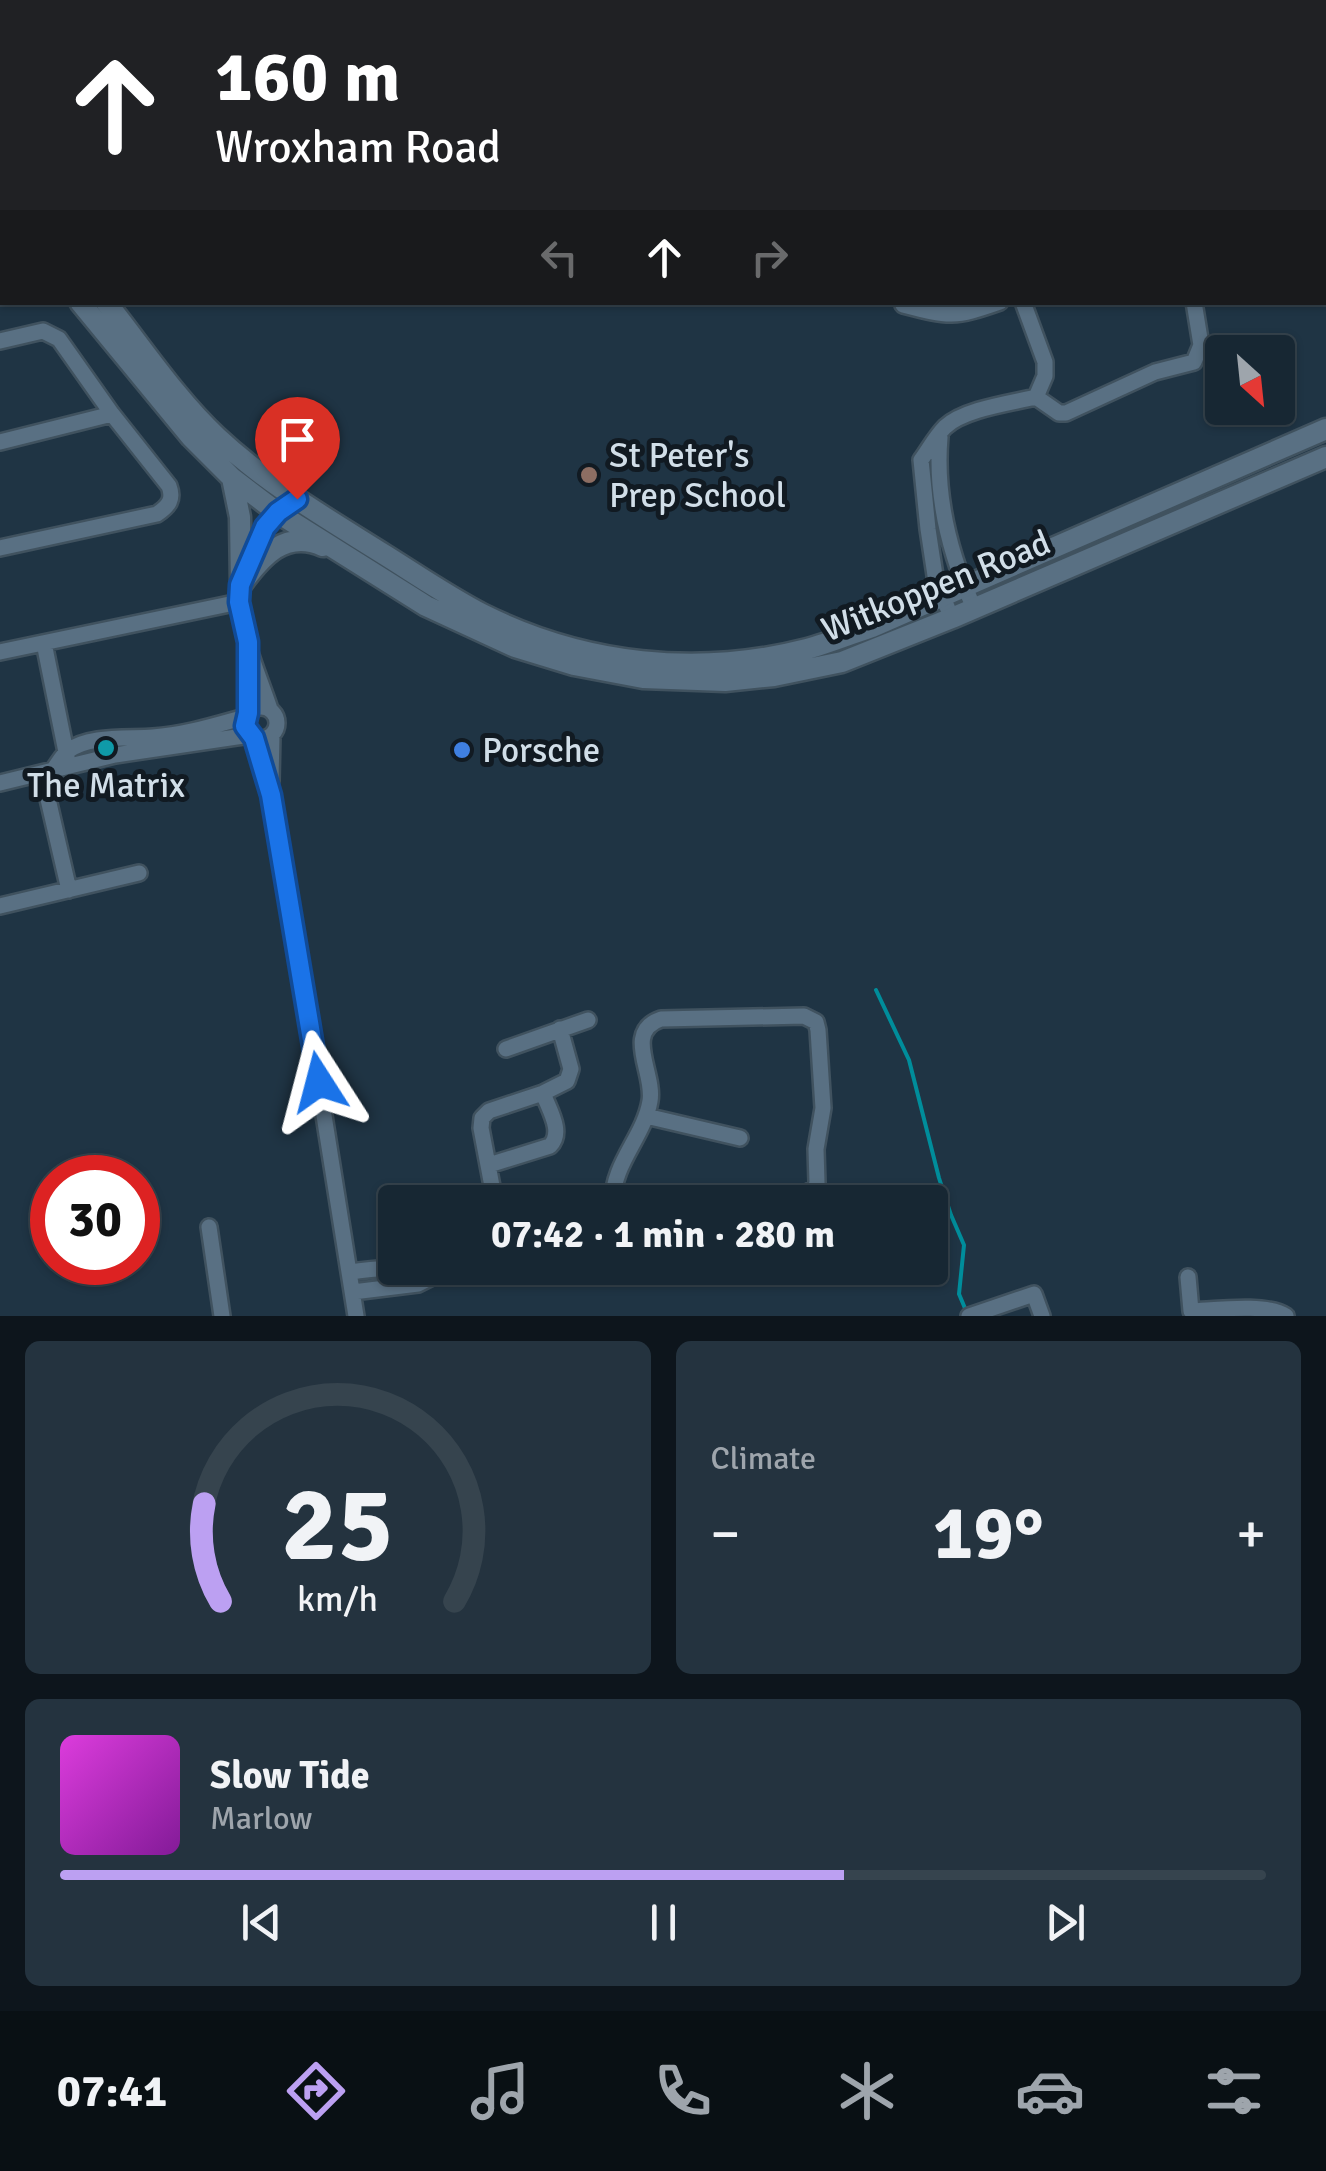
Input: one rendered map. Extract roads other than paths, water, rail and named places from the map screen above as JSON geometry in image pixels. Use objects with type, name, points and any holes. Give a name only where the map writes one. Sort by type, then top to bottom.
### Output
[{"type":"main road","name":"Witkoppen Road","points":[[82,305],[191,437],[232,478],[278,512],[426,606],[514,646],[574,666],[643,678],[725,680],[810,659],[842,662],[1326,457]]},
{"type":"main road","name":"Witkoppen Road","points":[[108,305],[217,437],[297,499],[480,613],[568,649],[621,660],[772,666]]},
{"type":"main road","name":"Witkoppen Road","points":[[810,659],[872,627],[1326,428]]},
{"type":"main road","points":[[1299,469],[1326,472]]},
{"type":"main road","points":[[232,478],[240,517],[240,594]]},
{"type":"main road","points":[[240,594],[260,559],[284,544],[313,541],[348,557]]},
{"type":"street","points":[[903,305],[955,316],[990,305]]},
{"type":"street","points":[[1024,305],[1046,362],[1036,397]]},
{"type":"street","points":[[952,618],[936,582],[921,460],[940,433],[954,421],[983,410],[1036,397],[1059,413],[1066,413],[1155,372],[1194,362],[1201,345],[1194,305]]},
{"type":"street","points":[[0,341],[43,331],[54,335],[169,486],[171,498],[168,506],[157,514],[0,548]]},
{"type":"street","points":[[0,442],[112,414]]},
{"type":"street","points":[[940,433],[938,460],[948,539],[974,608]]},
{"type":"street","points":[[924,496],[942,496]]},
{"type":"street","points":[[271,795],[272,735],[278,722],[248,642],[240,594],[265,527],[297,499]]},
{"type":"street","points":[[0,652],[240,594]]},
{"type":"street","points":[[248,642],[245,726],[252,736],[271,795],[286,871],[356,1316]]},
{"type":"street","points":[[44,643],[69,890]]},
{"type":"street","points":[[57,765],[80,745],[214,726],[246,715],[258,706],[270,709]]},
{"type":"street","points":[[0,782],[57,765],[272,735]]},
{"type":"street","points":[[0,906],[140,873]]},
{"type":"street","points":[[614,1185],[646,1116],[651,1090],[641,1040],[643,1031],[662,1019],[804,1016],[816,1022],[818,1030],[823,1108],[816,1148],[816,1185]]},
{"type":"street","points":[[506,1049],[588,1020]]},
{"type":"street","points":[[492,1185],[481,1128],[486,1113],[564,1083],[570,1074],[560,1029]]},
{"type":"street","points":[[489,1165],[550,1146],[556,1140],[557,1132],[542,1094]]},
{"type":"street","points":[[646,1116],[740,1138]]},
{"type":"street","points":[[209,1226],[222,1316]]},
{"type":"street","points":[[349,1272],[378,1269]]},
{"type":"street","points":[[1188,1278],[1190,1314],[1278,1310],[1286,1316]]},
{"type":"street","points":[[353,1292],[410,1285]]},
{"type":"street","points":[[970,1316],[1026,1296]]},
{"type":"street","points":[[1022,1316],[1026,1296]]},
{"type":"street","points":[[1026,1296],[1042,1316]]},
{"type":"waterway","points":[[876,990],[909,1060],[939,1178],[964,1245],[959,1294],[967,1313]]},
{"type":"place","name":"St Peter's Prep School","points":[[589,475]]},
{"type":"place","name":"The Matrix","points":[[106,748]]},
{"type":"place","name":"Porsche","points":[[462,750]]}]
